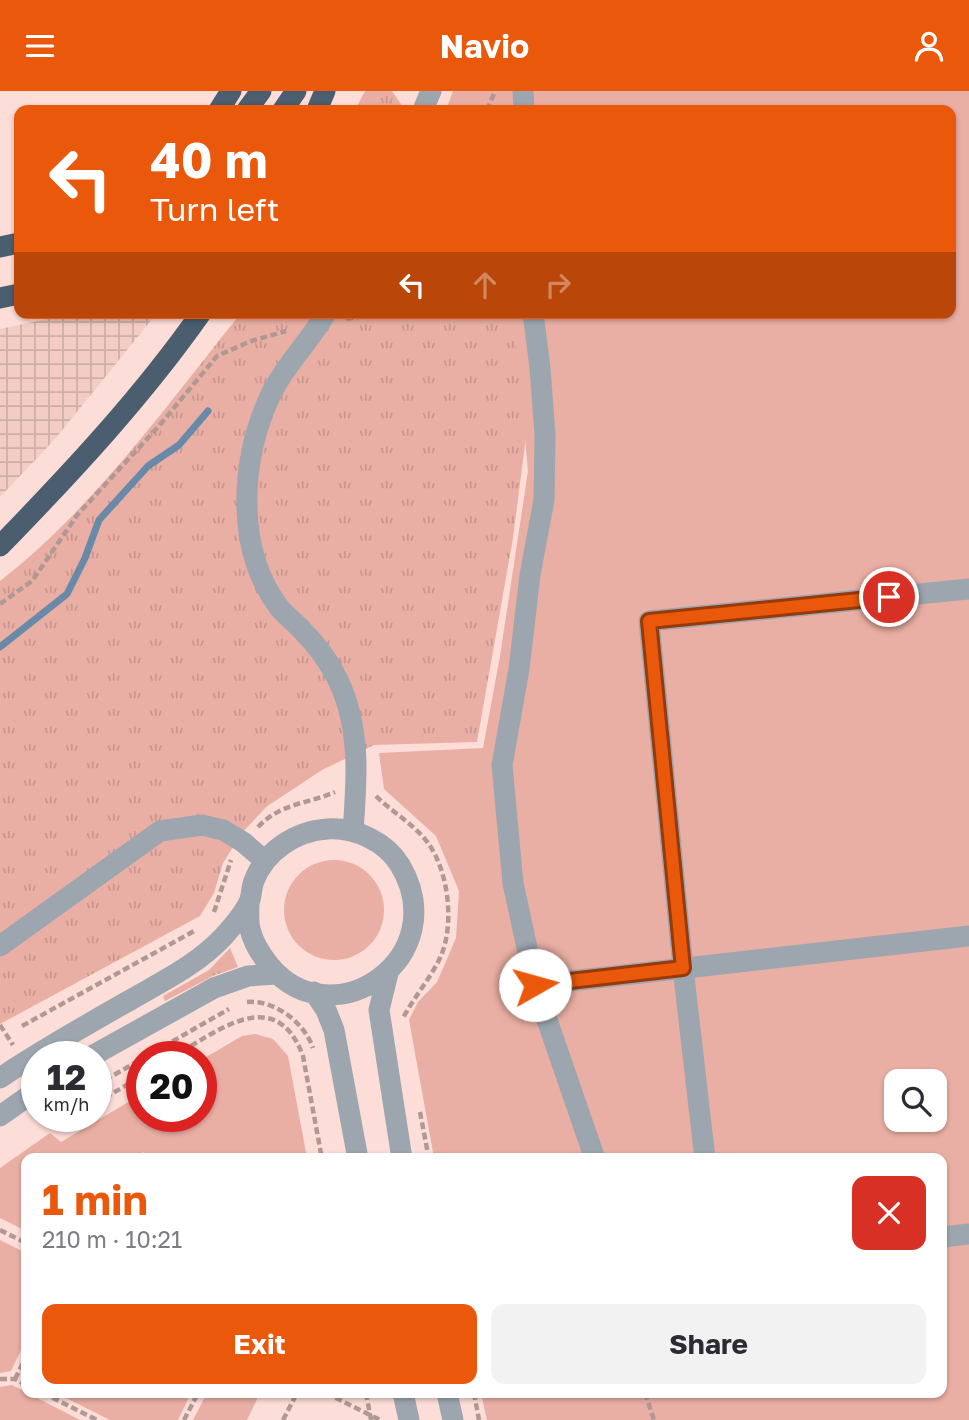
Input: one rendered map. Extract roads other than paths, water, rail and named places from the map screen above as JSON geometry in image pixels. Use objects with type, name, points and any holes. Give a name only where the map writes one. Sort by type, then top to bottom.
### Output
[{"type":"highway","points":[[0,546],[54,491],[145,388],[197,319]]},
{"type":"street","points":[[322,319],[272,393],[250,465],[247,517],[252,552],[262,578],[279,606],[323,655],[338,681],[357,751],[354,831]]},
{"type":"street","points":[[534,319],[545,435],[544,500],[502,765],[513,883],[535,985],[593,1153]]},
{"type":"street","points":[[704,1153],[649,621],[969,589]]},
{"type":"street","points":[[0,946],[160,831],[202,825],[223,830],[243,842],[265,861]]},
{"type":"street","points":[[329,828],[354,831],[377,841],[396,858],[409,880],[415,904],[413,929],[404,953],[388,973],[366,987],[341,994],[314,992],[295,986],[277,974],[260,954],[250,929],[249,902],[254,881],[265,861],[283,844],[304,833],[329,828]]},
{"type":"street","points":[[0,1078],[38,1053],[200,960],[226,934],[249,902]]},
{"type":"street","points":[[535,985],[969,936]]},
{"type":"street","points":[[388,973],[379,1010],[401,1153]]},
{"type":"street","points":[[112,1045],[214,988],[248,976],[277,974]]},
{"type":"street","points":[[314,992],[327,1010],[334,1030],[357,1153]]},
{"type":"street","points":[[0,1116],[21,1101]]},
{"type":"street","points":[[947,1236],[969,1234]]},
{"type":"street","points":[[404,1398],[409,1420]]},
{"type":"street","points":[[448,1398],[453,1420]]},
{"type":"waterway","points":[[0,647],[67,594],[85,558],[99,520],[148,466],[179,445],[208,411]]}]
